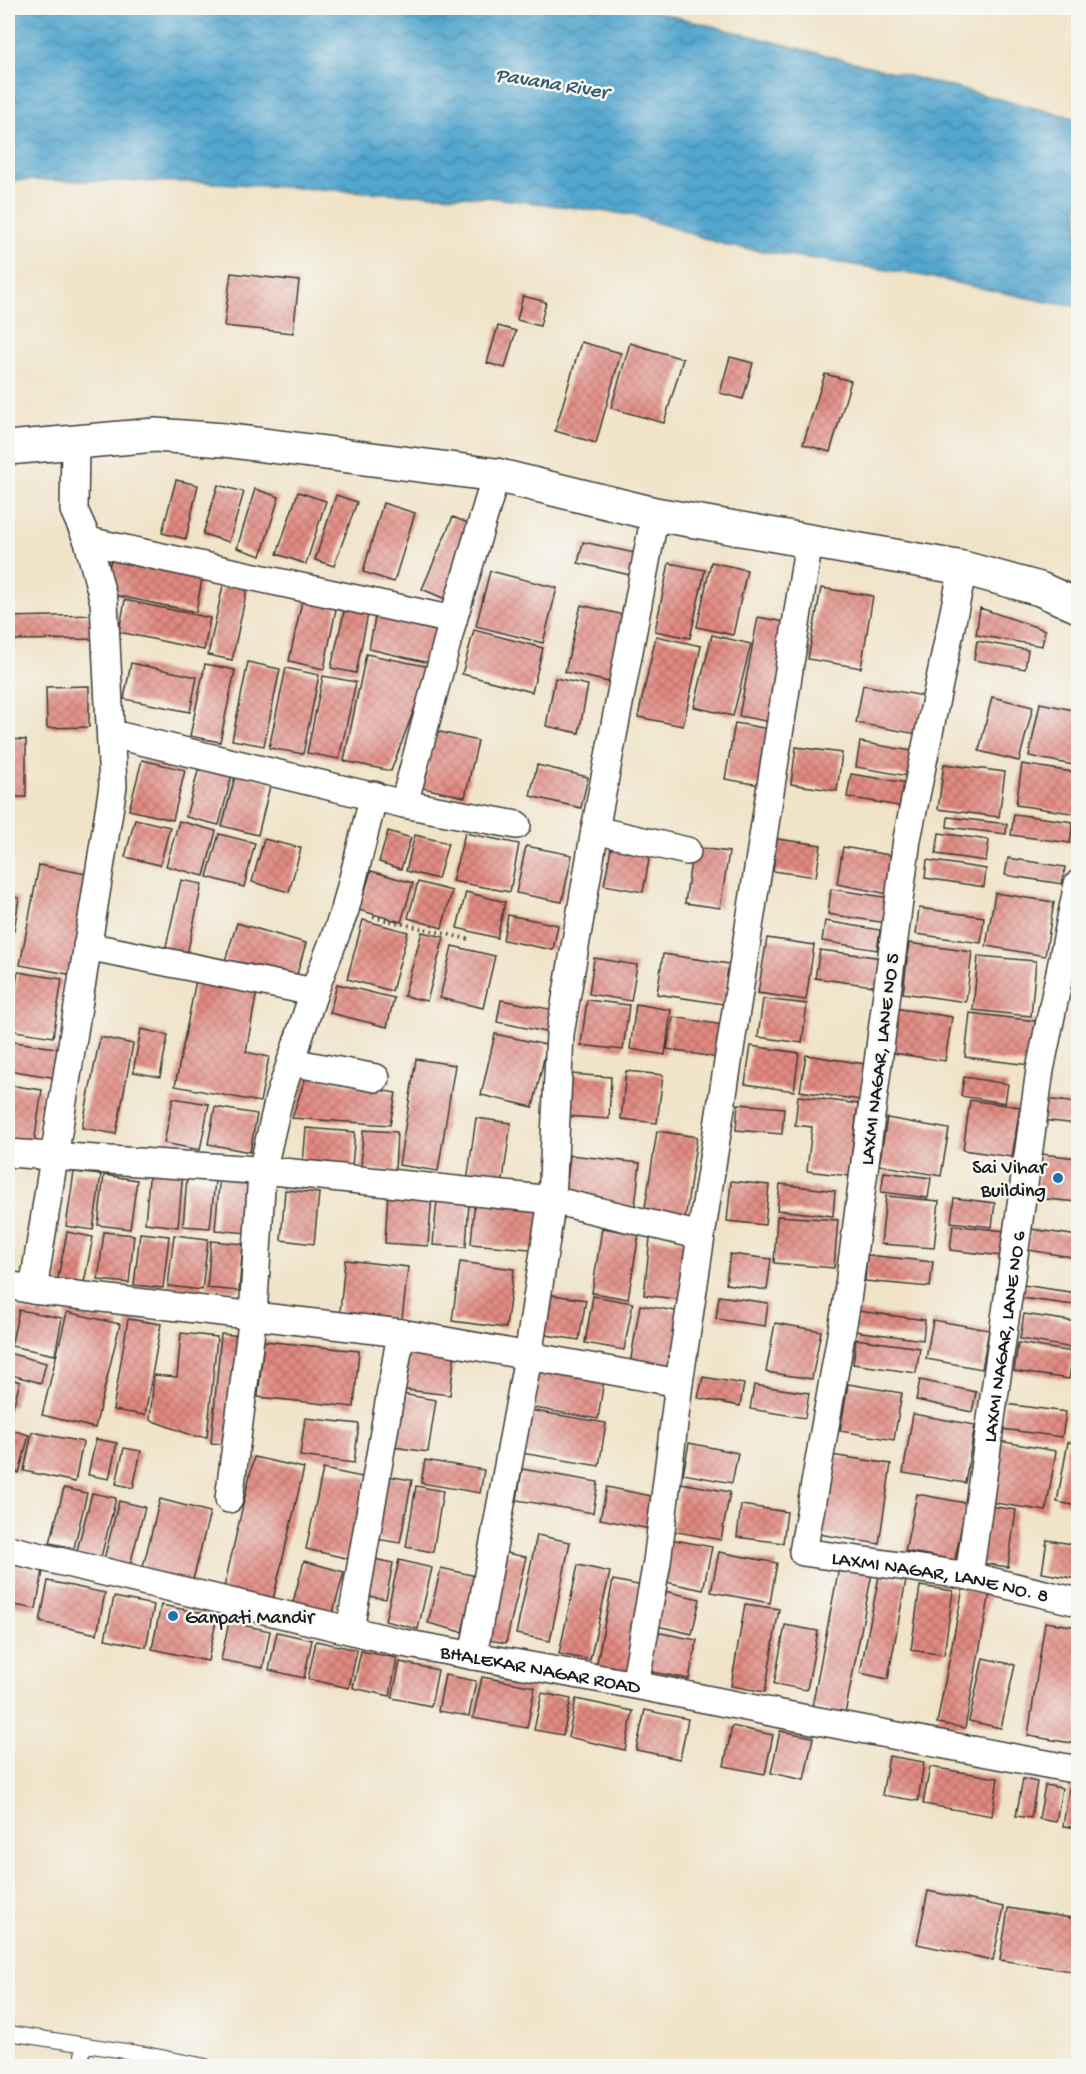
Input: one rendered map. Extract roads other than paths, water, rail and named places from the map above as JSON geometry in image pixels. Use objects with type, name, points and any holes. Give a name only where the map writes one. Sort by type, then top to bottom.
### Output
[{"type":"street","points":[[8,448],[155,435],[224,440],[496,475],[655,514],[963,568],[1040,589],[1078,606]]},
{"type":"street","points":[[75,443],[74,510],[88,541],[104,602],[113,786],[54,1156],[20,1288],[401,1333],[679,1383]]},
{"type":"street","points":[[405,804],[453,620],[496,475]]},
{"type":"street","points":[[473,1656],[528,1357],[552,1200],[560,1034],[595,830],[655,514]]},
{"type":"street","points":[[88,541],[453,620]]},
{"type":"street","points":[[635,1685],[657,1562],[700,1236],[809,541]]},
{"type":"street","name":"LAXMI NAGAR, LANE NO 5","points":[[803,1552],[847,1301],[907,839],[963,568]]},
{"type":"street","points":[[112,734],[405,804],[517,825]]},
{"type":"street","points":[[229,1499],[253,1316],[262,1172],[279,1098],[314,992],[345,910],[374,795]]},
{"type":"street","points":[[595,830],[687,851]]},
{"type":"street","name":"LAXMI NAGAR, LANE NO 6","points":[[969,1576],[1040,1070],[1078,884]]},
{"type":"street","points":[[87,946],[314,992]]},
{"type":"street","points":[[291,1062],[376,1078]]},
{"type":"street","points":[[8,1152],[284,1172],[552,1200],[700,1236]]},
{"type":"street","points":[[350,1630],[401,1333]]},
{"type":"street","name":"BHALEKAR NAGAR ROAD","points":[[8,1549],[403,1643],[1078,1770]]},
{"type":"street","name":"LAXMI NAGAR, LANE NO. 8","points":[[803,1552],[969,1576],[1078,1602]]},
{"type":"lane","points":[[8,2032],[206,2067]]},
{"type":"lane","points":[[80,2067],[84,2045]]},
{"type":"water","name":"Pavana River","points":[[8,8],[641,8],[1078,119],[1078,306],[1052,303],[914,274],[729,246],[633,215],[487,197],[202,182],[8,180]]},
{"type":"place","name":"Sai Vihar Building","points":[[1058,1178]]},
{"type":"place","name":"Ganpati Mandir","points":[[173,1616]]}]
